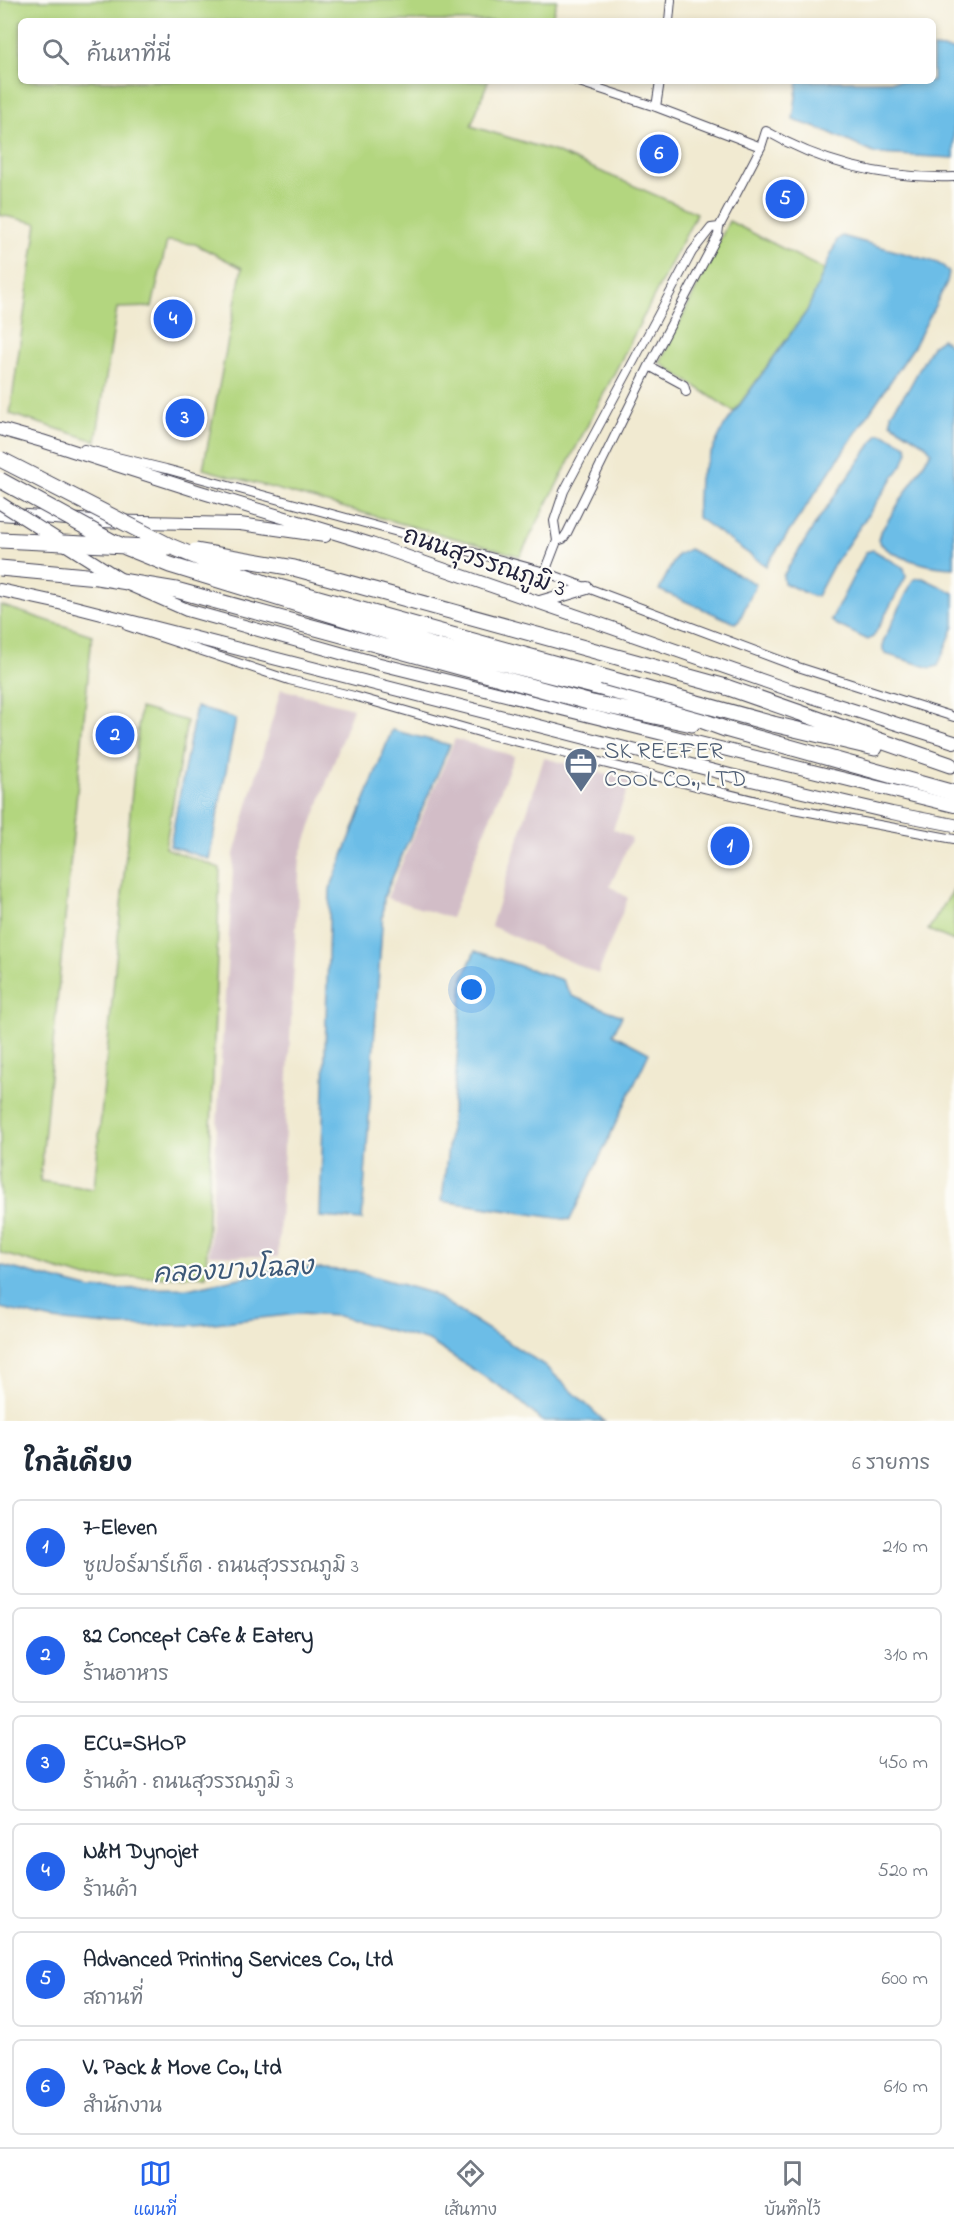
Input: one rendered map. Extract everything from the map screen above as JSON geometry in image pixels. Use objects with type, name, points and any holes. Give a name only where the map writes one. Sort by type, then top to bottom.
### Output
[{"type":"highway","points":[[0,459],[170,546],[226,570],[268,584],[773,724],[952,766]]},
{"type":"highway","points":[[0,480],[113,543],[170,565],[434,646],[643,699],[725,729],[954,793]]},
{"type":"highway","points":[[0,540],[161,547],[220,554],[294,568],[726,687],[952,766]]},
{"type":"highway","points":[[0,568],[119,580],[176,590],[588,702],[651,717],[725,729]]},
{"type":"main road","name":"ถนนสุวรรณภูมิ 3","points":[[0,429],[371,544],[790,690],[954,742]]},
{"type":"main road","points":[[0,503],[128,584],[187,610],[376,663],[954,806]]},
{"type":"main road","points":[[0,513],[94,521],[240,524],[371,544]]},
{"type":"main road","points":[[540,602],[587,588]]},
{"type":"main road","points":[[0,590],[55,602],[755,781],[954,825]]},
{"type":"street","points":[[669,18],[671,0]]},
{"type":"street","points":[[585,84],[656,107],[761,147]]},
{"type":"street","points":[[656,107],[660,84]]},
{"type":"street","points":[[556,542],[563,539],[567,533],[649,366],[718,235],[718,227],[761,147],[766,130],[833,161],[869,171],[954,177]]},
{"type":"street","points":[[545,572],[556,542],[554,521],[564,491],[692,252],[711,228],[718,227]]},
{"type":"street","points":[[649,366],[684,385],[686,392]]},
{"type":"street","points":[[42,441],[126,458],[545,572],[798,667],[954,717]]},
{"type":"street","points":[[55,602],[289,680],[486,734],[777,806],[954,839]]},
{"type":"shaded area","points":[[281,689],[353,708],[300,857],[278,1257],[209,1255],[234,854]]},
{"type":"shaded area","points":[[455,739],[514,756],[451,918],[387,898]]},
{"type":"shaded area","points":[[544,758],[631,780],[613,829],[632,838],[610,886],[628,898],[598,974],[491,926]]},
{"type":"green space","points":[[0,0],[557,0],[552,18],[18,18],[18,84],[487,84],[471,126],[556,152],[697,213],[520,556],[203,469],[242,268],[195,244],[167,241],[152,307],[117,308],[96,441],[10,414],[37,223],[0,215]]},
{"type":"green space","points":[[729,221],[825,270],[807,311],[734,412],[660,363]]},
{"type":"green space","points":[[0,605],[92,635],[40,1181],[94,1189],[140,708],[187,721],[165,848],[220,868],[206,1276],[87,1278],[0,1253]]},
{"type":"green space","points":[[954,889],[954,941],[928,930]]},
{"type":"water","points":[[936,48],[954,50],[954,158],[876,154],[826,131],[793,120],[798,84],[936,84]]},
{"type":"water","points":[[842,236],[935,262],[949,272],[947,282],[915,345],[766,566],[697,517],[699,478],[723,428],[807,311],[837,240]]},
{"type":"water","points":[[942,339],[954,348],[954,568],[924,564],[902,557],[878,540],[880,533],[931,452],[926,445],[891,423],[891,413],[909,388],[932,346]]},
{"type":"water","points":[[878,434],[884,434],[906,445],[908,451],[904,462],[833,566],[817,596],[812,596],[784,583],[783,576],[818,520]]},
{"type":"water","points":[[689,549],[756,584],[739,621],[735,623],[659,590],[677,555]]},
{"type":"water","points":[[873,550],[904,568],[906,577],[873,637],[868,640],[831,620],[866,552]]},
{"type":"water","points":[[923,578],[954,593],[954,626],[938,666],[931,668],[886,654],[883,650],[883,642],[913,580]]},
{"type":"water","points":[[196,707],[236,719],[209,859],[170,846]]},
{"type":"water","points":[[392,730],[450,745],[384,897],[362,1220],[320,1217],[330,889]]},
{"type":"water","points":[[475,951],[562,980],[572,996],[622,1016],[613,1034],[649,1053],[570,1220],[442,1201],[456,1075],[463,978]]},
{"type":"water","points":[[0,1265],[91,1289],[192,1288],[292,1267],[355,1271],[431,1293],[544,1365],[604,1421],[542,1421],[513,1395],[429,1341],[338,1316],[298,1314],[196,1325],[118,1326],[53,1320],[0,1308]]},
{"type":"place","name":"V. Pack & Move Co., Ltd","points":[[659,154]]},
{"type":"place","name":"Advanced Printing Services Co., Ltd","points":[[785,199]]},
{"type":"place","name":"N&M Dynojet","points":[[173,319]]},
{"type":"place","name":"ECU=SHOP","points":[[185,418]]},
{"type":"place","name":"82 Concept Cafe & Eatery","points":[[115,735]]},
{"type":"place","name":"SK REEFER COOL CO., LTD","points":[[581,793]]},
{"type":"place","name":"7-Eleven","points":[[730,846]]},
{"type":"water label","name":"คลองบางโฉลง","points":[[233,1269]]}]
